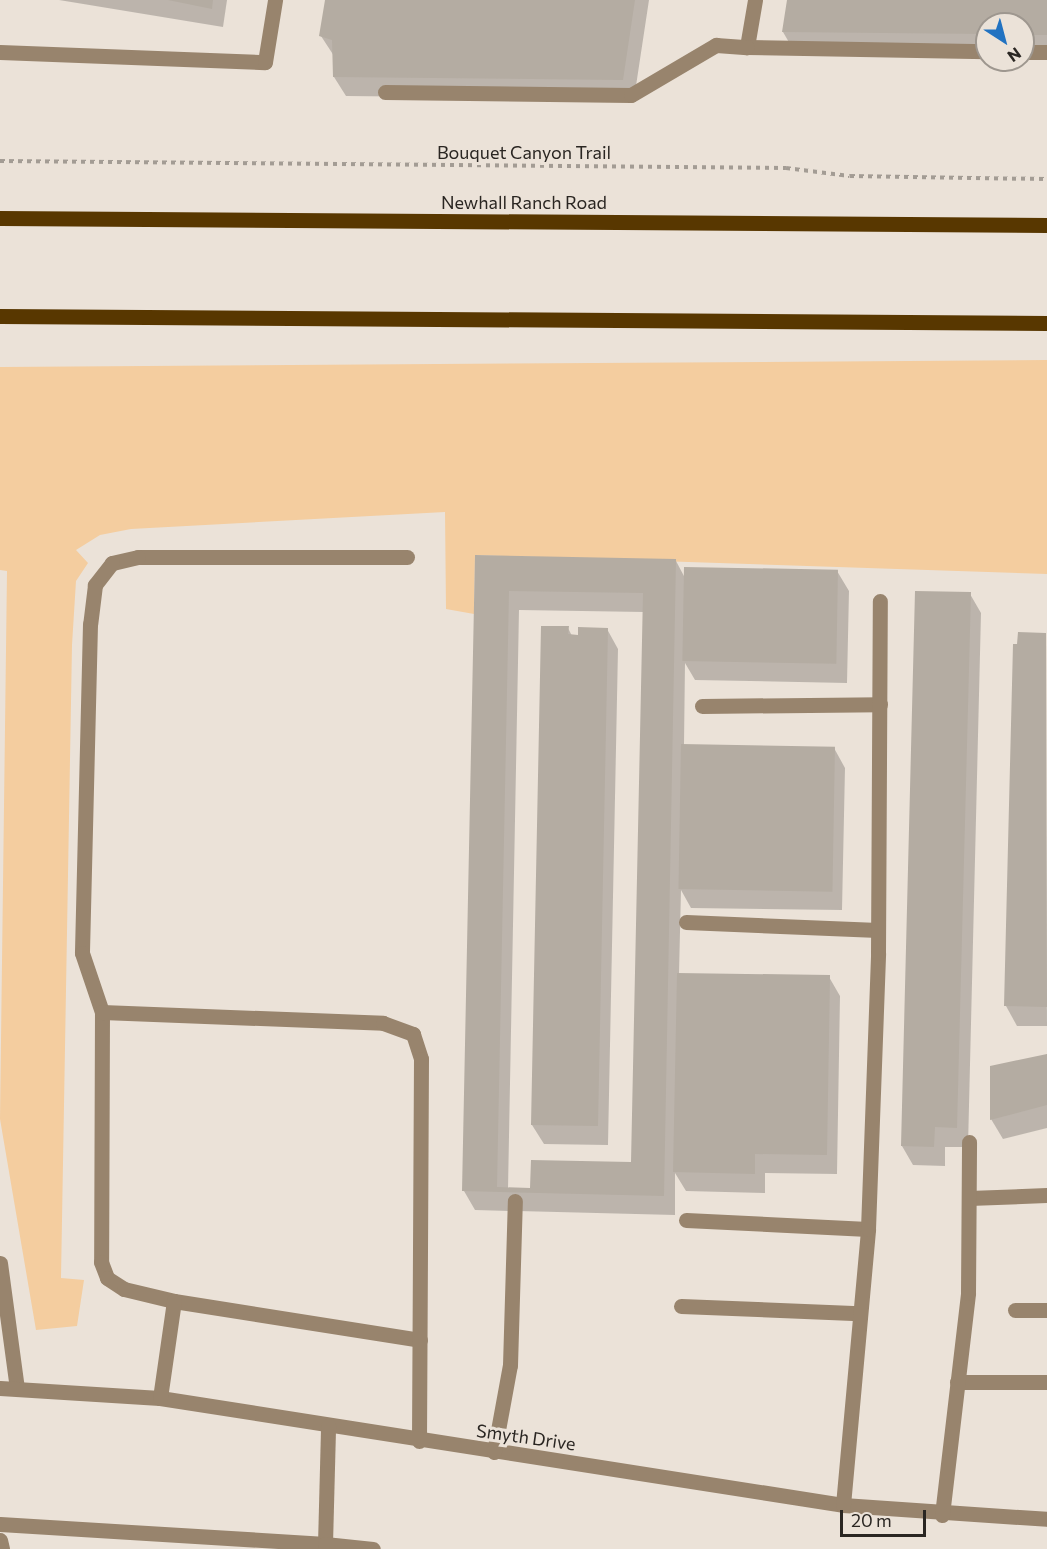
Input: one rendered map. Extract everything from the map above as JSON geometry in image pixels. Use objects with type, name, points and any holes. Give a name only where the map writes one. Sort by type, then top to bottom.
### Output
[{"type":"main road","name":"Newhall Ranch Road","points":[[0,218],[1047,225]]},
{"type":"main road","points":[[0,316],[1047,323]]},
{"type":"street","points":[[0,52],[265,62],[275,0]]},
{"type":"street","points":[[747,47],[755,0]]},
{"type":"street","points":[[386,92],[631,95],[716,45],[975,51]]},
{"type":"street","points":[[407,557],[138,557],[112,563],[95,585],[90,624],[82,953],[102,1012],[101,1262],[107,1278],[124,1289],[174,1301],[420,1340]]},
{"type":"street","points":[[843,1504],[868,1229],[878,930],[880,601]]},
{"type":"street","points":[[702,706],[880,704]]},
{"type":"street","points":[[686,922],[878,930]]},
{"type":"street","points":[[102,1012],[383,1023],[413,1034],[421,1059],[419,1441]]},
{"type":"street","points":[[942,1515],[968,1293],[969,1142]]},
{"type":"street","points":[[969,1198],[1047,1195]]},
{"type":"street","points":[[494,1452],[510,1365],[515,1202]]},
{"type":"street","points":[[686,1220],[868,1229]]},
{"type":"street","points":[[0,1263],[17,1388]]},
{"type":"street","points":[[160,1398],[174,1301]]},
{"type":"street","points":[[681,1306],[859,1313]]},
{"type":"street","points":[[1015,1310],[1047,1310]]},
{"type":"street","points":[[957,1382],[1047,1382]]},
{"type":"street","name":"Smyth Drive","points":[[0,1388],[160,1398],[419,1441],[843,1504],[942,1515],[1047,1519]]},
{"type":"street","points":[[325,1547],[328,1426]]},
{"type":"street","points":[[0,1524],[373,1549]]},
{"type":"street","points":[[0,1540],[2,1549]]},
{"type":"path","name":"Bouquet Canyon Trail","points":[[0,161],[786,168],[850,176],[1047,179]]},
{"type":"shaded area","points":[[1047,360],[1047,574],[475,555],[474,614],[446,609],[445,512],[131,529],[100,535],[76,550],[88,563],[76,581],[72,645],[61,1278],[84,1280],[77,1326],[36,1330],[0,1119],[7,571],[0,570],[0,367]]},
{"type":"building","points":[[168,0],[213,0],[212,9]]},
{"type":"building","points":[[325,0],[635,0],[623,80],[333,77],[332,40],[319,36]]},
{"type":"building","points":[[787,0],[1047,0],[1047,35],[1035,35],[1035,12],[975,12],[975,34],[782,32]]},
{"type":"building","points":[[475,555],[676,559],[664,1196],[462,1191]],"holes":[[[509,591],[643,593],[631,1162],[531,1160],[530,1188],[497,1187]]]},
{"type":"building","points":[[684,567],[838,570],[836,664],[682,661]]},
{"type":"building","points":[[915,591],[971,592],[957,1128],[935,1127],[934,1147],[901,1146]]},
{"type":"building","points":[[541,626],[569,626],[568,634],[578,635],[578,627],[608,628],[598,1126],[531,1125]]},
{"type":"building","points":[[1018,632],[1046,633],[1047,1007],[1004,1006],[1013,644],[1017,644]]},
{"type":"building","points":[[681,744],[835,747],[832,892],[678,889]]},
{"type":"building","points":[[677,973],[830,975],[827,1155],[755,1154],[755,1174],[673,1172]]},
{"type":"building","points":[[1047,1054],[1047,1105],[990,1120],[990,1066]]}]
